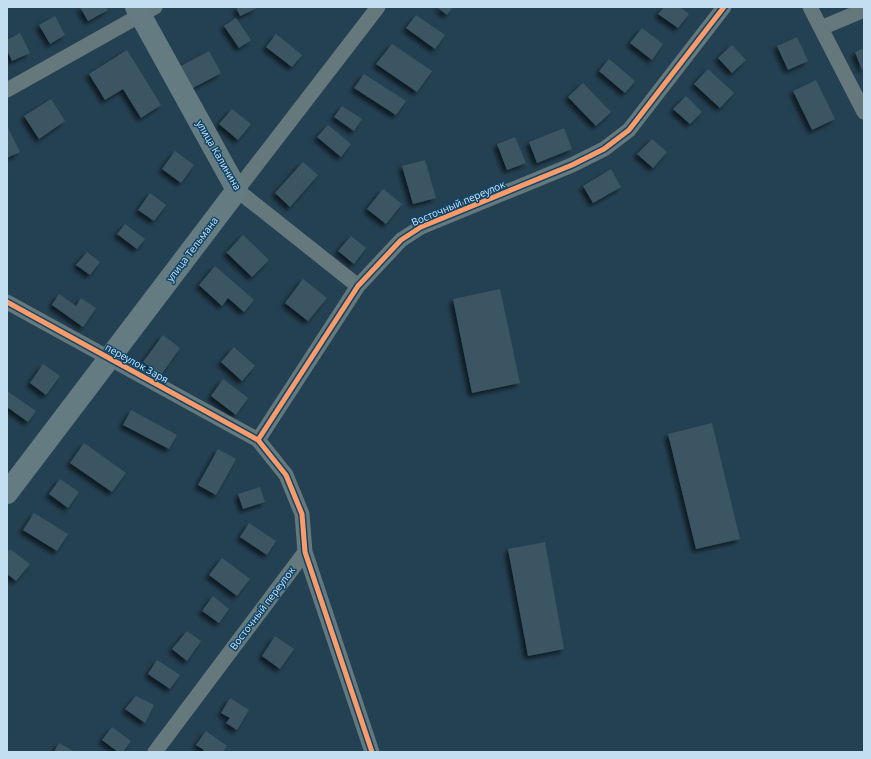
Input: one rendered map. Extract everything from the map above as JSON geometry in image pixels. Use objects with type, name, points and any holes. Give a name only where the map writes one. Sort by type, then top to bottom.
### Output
[{"type":"street","name":"улица Тельмана","points":[[7,493],[378,7]]},
{"type":"street","name":"Восточный переулок","points":[[258,440],[358,286],[401,240],[421,226],[572,165],[604,150],[629,130],[724,7]]},
{"type":"street","points":[[810,7],[864,112]]},
{"type":"street","name":"улица Калинина","points":[[144,10],[237,190],[358,286]]},
{"type":"street","points":[[7,90],[144,10]]},
{"type":"street","points":[[821,28],[864,10]]},
{"type":"street","name":"переулок Заря","points":[[7,302],[258,440]]},
{"type":"street","points":[[258,440],[286,475],[302,514],[305,552],[372,752]]},
{"type":"street","name":"Восточный переулок","points":[[155,752],[305,552]]},
{"type":"building","points":[[80,7],[106,7],[108,10],[88,21]]},
{"type":"building","points":[[236,7],[257,7],[257,8],[240,16]]},
{"type":"building","points":[[437,7],[453,7],[447,15]]},
{"type":"building","points":[[664,7],[680,7],[689,14],[678,28],[658,14]]},
{"type":"building","points":[[416,15],[445,35],[435,49],[406,28]]},
{"type":"building","points":[[55,16],[65,35],[50,44],[39,25]]},
{"type":"building","points":[[236,18],[251,40],[239,48],[224,26]]},
{"type":"building","points":[[642,28],[663,44],[652,60],[630,43]]},
{"type":"building","points":[[20,33],[30,53],[12,61],[7,50],[7,40]]},
{"type":"building","points":[[276,34],[302,55],[292,67],[266,47]]},
{"type":"building","points":[[797,37],[808,61],[788,70],[777,46]]},
{"type":"building","points":[[392,44],[432,71],[417,92],[376,64]]},
{"type":"building","points":[[732,45],[746,60],[732,73],[718,58]]},
{"type":"building","points":[[864,48],[864,69],[862,70],[855,52]]},
{"type":"building","points":[[127,50],[161,105],[141,118],[123,89],[105,100],[89,74]]},
{"type":"building","points":[[209,51],[221,73],[193,88],[181,66]]},
{"type":"building","points":[[609,59],[635,81],[625,93],[599,71]]},
{"type":"building","points":[[708,69],[734,93],[720,108],[694,84]]},
{"type":"building","points":[[364,74],[406,101],[396,115],[354,88]]},
{"type":"building","points":[[816,80],[835,119],[812,130],[793,91]]},
{"type":"building","points":[[583,83],[611,112],[596,126],[568,97]]},
{"type":"building","points":[[686,96],[702,112],[690,124],[673,109]]},
{"type":"building","points":[[51,99],[65,121],[39,139],[24,116]]},
{"type":"building","points":[[342,106],[362,119],[354,131],[334,117]]},
{"type":"building","points":[[232,109],[251,124],[238,140],[219,124]]},
{"type":"building","points":[[328,125],[351,144],[341,157],[317,137]]},
{"type":"building","points":[[7,126],[20,152],[7,158]]},
{"type":"building","points":[[564,128],[572,149],[537,163],[529,142]]},
{"type":"building","points":[[515,137],[526,163],[507,170],[497,144]]},
{"type":"building","points":[[652,139],[667,152],[653,168],[637,154]]},
{"type":"building","points":[[175,151],[194,165],[181,183],[162,169]]},
{"type":"building","points":[[425,160],[436,198],[413,204],[402,166]]},
{"type":"building","points":[[303,162],[318,175],[290,207],[275,193]]},
{"type":"building","points":[[611,169],[621,187],[593,203],[583,186]]},
{"type":"building","points":[[383,189],[402,204],[386,224],[367,209]]},
{"type":"building","points":[[150,193],[166,205],[154,221],[138,210]]},
{"type":"building","points":[[125,224],[145,239],[137,249],[117,234]]},
{"type":"building","points":[[243,235],[269,260],[252,277],[226,252]]},
{"type":"building","points":[[351,236],[366,248],[354,264],[338,251]]},
{"type":"building","points":[[87,252],[100,262],[90,275],[76,265]]},
{"type":"building","points":[[215,266],[254,300],[244,312],[228,298],[222,306],[199,285]]},
{"type":"building","points":[[303,279],[327,298],[308,321],[285,303]]},
{"type":"building","points":[[500,289],[520,383],[472,393],[453,299]]},
{"type":"building","points":[[59,294],[76,306],[81,298],[96,308],[83,327],[52,305]]},
{"type":"building","points":[[163,335],[180,348],[161,375],[143,362]]},
{"type":"building","points":[[234,347],[255,366],[242,381],[221,362]]},
{"type":"building","points":[[43,364],[60,376],[46,395],[30,383]]},
{"type":"building","points":[[223,379],[248,398],[236,415],[211,396]]},
{"type":"building","points":[[7,391],[36,411],[28,422],[7,407]]},
{"type":"building","points":[[131,410],[177,435],[169,449],[123,425]]},
{"type":"building","points":[[712,423],[740,539],[696,549],[668,434]]},
{"type":"building","points":[[84,443],[126,473],[112,492],[70,463]]},
{"type":"building","points":[[218,449],[236,459],[216,495],[198,485]]},
{"type":"building","points":[[60,479],[79,492],[68,508],[49,494]]},
{"type":"building","points":[[260,487],[265,502],[243,509],[238,494]]},
{"type":"building","points":[[34,513],[68,534],[57,551],[23,530]]},
{"type":"building","points":[[249,523],[276,541],[267,555],[240,537]]},
{"type":"building","points":[[545,542],[564,649],[528,656],[508,549]]},
{"type":"building","points":[[10,549],[30,564],[16,581],[7,574],[7,552]]},
{"type":"building","points":[[222,558],[250,579],[237,596],[209,575]]},
{"type":"building","points":[[213,596],[229,609],[219,623],[202,611]]},
{"type":"building","points":[[187,631],[201,641],[187,661],[172,649]]},
{"type":"building","points":[[275,636],[294,649],[280,669],[262,656]]},
{"type":"building","points":[[157,660],[180,675],[170,689],[148,674]]},
{"type":"building","points":[[136,696],[154,705],[145,723],[125,709]]},
{"type":"building","points":[[230,698],[249,710],[237,730],[226,723],[230,718],[221,713]]},
{"type":"building","points":[[112,727],[131,741],[123,752],[118,752],[102,740]]},
{"type":"building","points":[[206,731],[227,746],[223,752],[202,752],[204,750],[196,745]]},
{"type":"building","points":[[59,743],[75,752],[54,752]]},
{"type":"cycle path","points":[[258,440],[358,286],[401,240],[421,227],[572,165],[604,149],[629,130],[724,7]]},
{"type":"cycle path","points":[[7,302],[258,440],[286,475],[302,514],[305,552],[372,752]]}]
